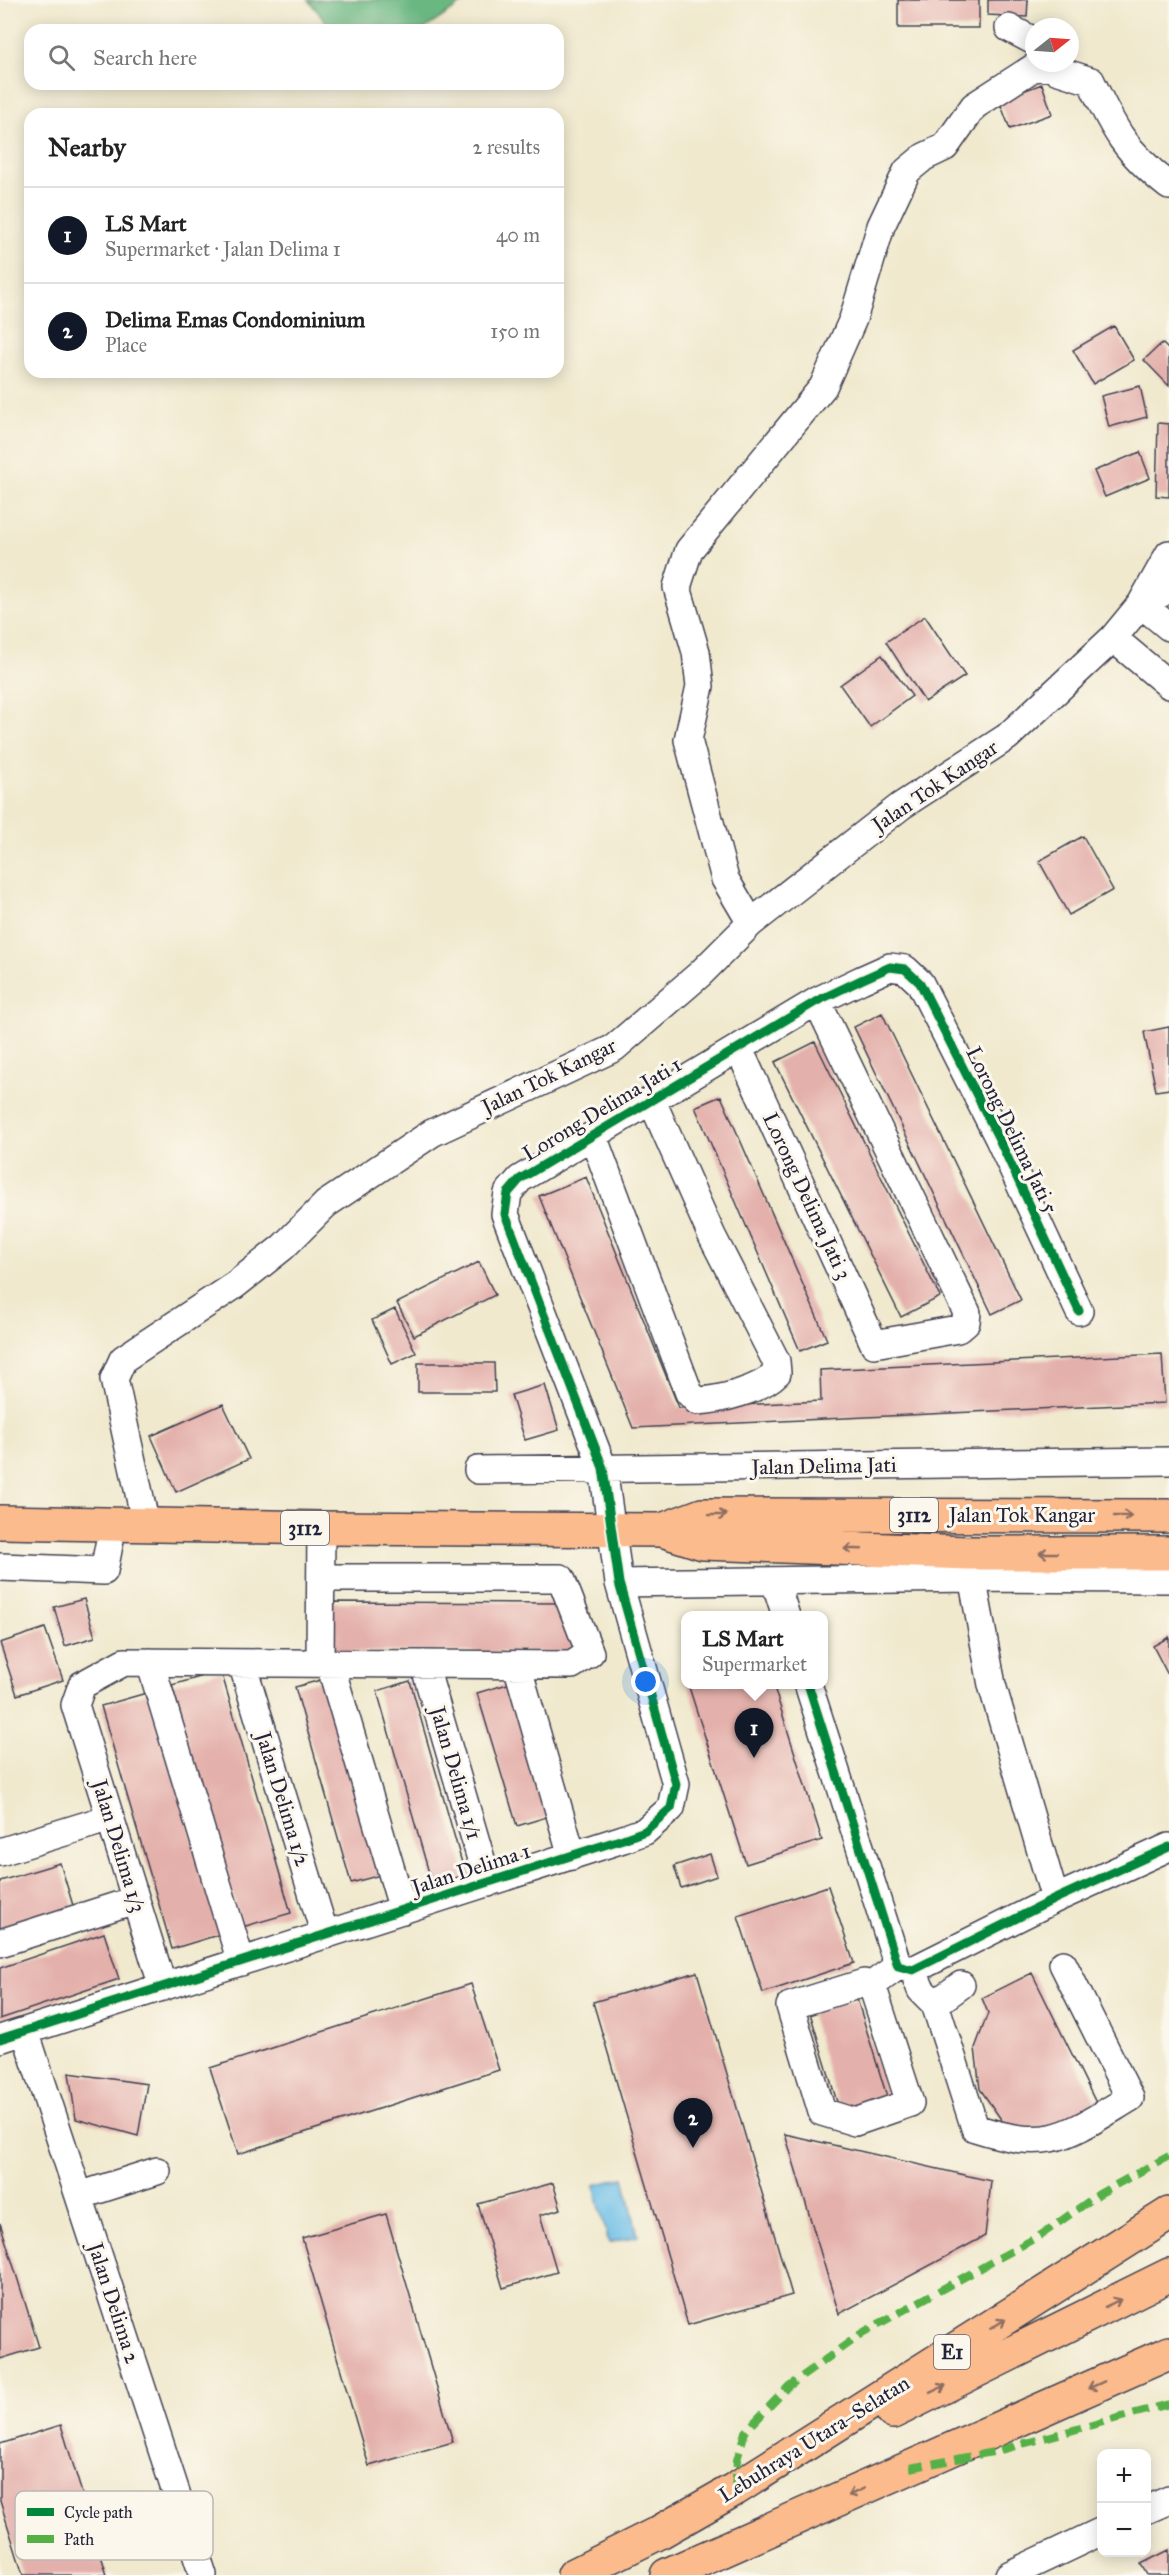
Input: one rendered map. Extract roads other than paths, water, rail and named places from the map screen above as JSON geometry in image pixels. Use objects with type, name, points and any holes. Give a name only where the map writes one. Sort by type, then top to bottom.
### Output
[{"type":"main road","name":"Jalan Tok Kangar","points":[[663,1530],[702,1515],[1169,1516]]},
{"type":"main road","name":"Jalan Tok Kangar","points":[[0,1522],[321,1528],[663,1530],[703,1543],[969,1566],[1169,1553]]},
{"type":"main road","name":"Lebuhraya Utara–Selatan","points":[[574,2575],[658,2533],[735,2489],[1169,2214]]},
{"type":"main road","points":[[735,2489],[1169,2275]]},
{"type":"main road","points":[[668,2575],[1169,2353]]},
{"type":"street","points":[[1009,28],[1025,36]]},
{"type":"street","points":[[751,923],[725,879],[688,740],[700,686],[696,652],[677,586],[689,550],[823,387],[853,319],[881,226],[907,171],[924,157],[945,147],[974,106],[1028,72]]},
{"type":"street","points":[[1067,72],[1091,81],[1117,135],[1145,167],[1169,186]]},
{"type":"street","points":[[1169,554],[1140,604],[1169,627]]},
{"type":"street","name":"Jalan Tok Kangar","points":[[146,1525],[114,1379],[123,1359],[235,1284],[283,1247],[326,1204],[432,1133],[614,1048],[700,974],[751,923],[901,806],[1007,737],[1113,638],[1140,604],[1169,589]]},
{"type":"street","points":[[1113,638],[1169,685]]},
{"type":"street","name":"Lorong Delima Jati 1","points":[[611,1530],[603,1468],[505,1214],[508,1192],[520,1179],[817,1001],[890,967],[905,969]]},
{"type":"street","name":"Lorong Delima Jati 5","points":[[905,969],[920,983],[999,1139],[1078,1311]]},
{"type":"street","name":"Lorong Delima Jati 3","points":[[739,1048],[874,1344],[958,1329],[966,1322],[968,1313],[817,1001]]},
{"type":"street","points":[[593,1136],[689,1393],[697,1401],[709,1401],[768,1382],[777,1373],[776,1360],[712,1236],[652,1101]]},
{"type":"street","name":"Jalan Delima Jati","points":[[478,1470],[1169,1461]]},
{"type":"street","points":[[0,1567],[104,1571],[113,1524]]},
{"type":"street","points":[[321,1528],[325,1663],[403,1910]]},
{"type":"street","name":"Jalan Delima 1","points":[[12,2035],[645,1831],[671,1808],[676,1784],[619,1583],[611,1530]]},
{"type":"street","points":[[619,1583],[775,1581],[969,1566],[1169,1579]]},
{"type":"street","points":[[969,1566],[992,1685],[1055,1899]]},
{"type":"street","points":[[242,1962],[150,1662],[572,1665],[590,1653],[561,1578],[321,1578]]},
{"type":"street","points":[[775,1581],[784,1611]]},
{"type":"street","name":"Jalan Delima 1/3","points":[[150,1662],[124,1662],[82,1685],[75,1705],[163,1987]]},
{"type":"street","name":"Jalan Delima 1/2","points":[[242,1663],[325,1935]]},
{"type":"street","name":"Jalan Delima 1/1","points":[[424,1664],[488,1882]]},
{"type":"street","points":[[517,1665],[572,1856]]},
{"type":"street","points":[[810,1689],[905,1968],[935,2004],[975,2128],[1013,2140],[1050,2140],[1078,2128],[1130,2098],[1063,1964]]},
{"type":"street","points":[[0,1852],[110,1818]]},
{"type":"street","points":[[872,1985],[910,2103],[855,2122],[822,2112],[789,2006],[864,1983],[872,1985],[1169,1847]]},
{"type":"street","points":[[0,1943],[135,1900]]},
{"type":"street","points":[[935,2004],[961,1985]]},
{"type":"street","name":"Jalan Delima 2","points":[[12,2035],[79,2196],[176,2491]]},
{"type":"street","points":[[79,2196],[157,2171]]},
{"type":"street","points":[[1151,2508],[1169,2499]]},
{"type":"street","points":[[1009,2575],[1097,2533]]},
{"type":"street","name":"Jalan Delima 2","points":[[198,2560],[203,2575]]},
{"type":"water","points":[[624,2178],[638,2236],[609,2243],[594,2185]]},
{"type":"place","name":"LS Mart","points":[[754,1758]]},
{"type":"place","name":"Delima Emas Condominium","points":[[693,2148]]}]
